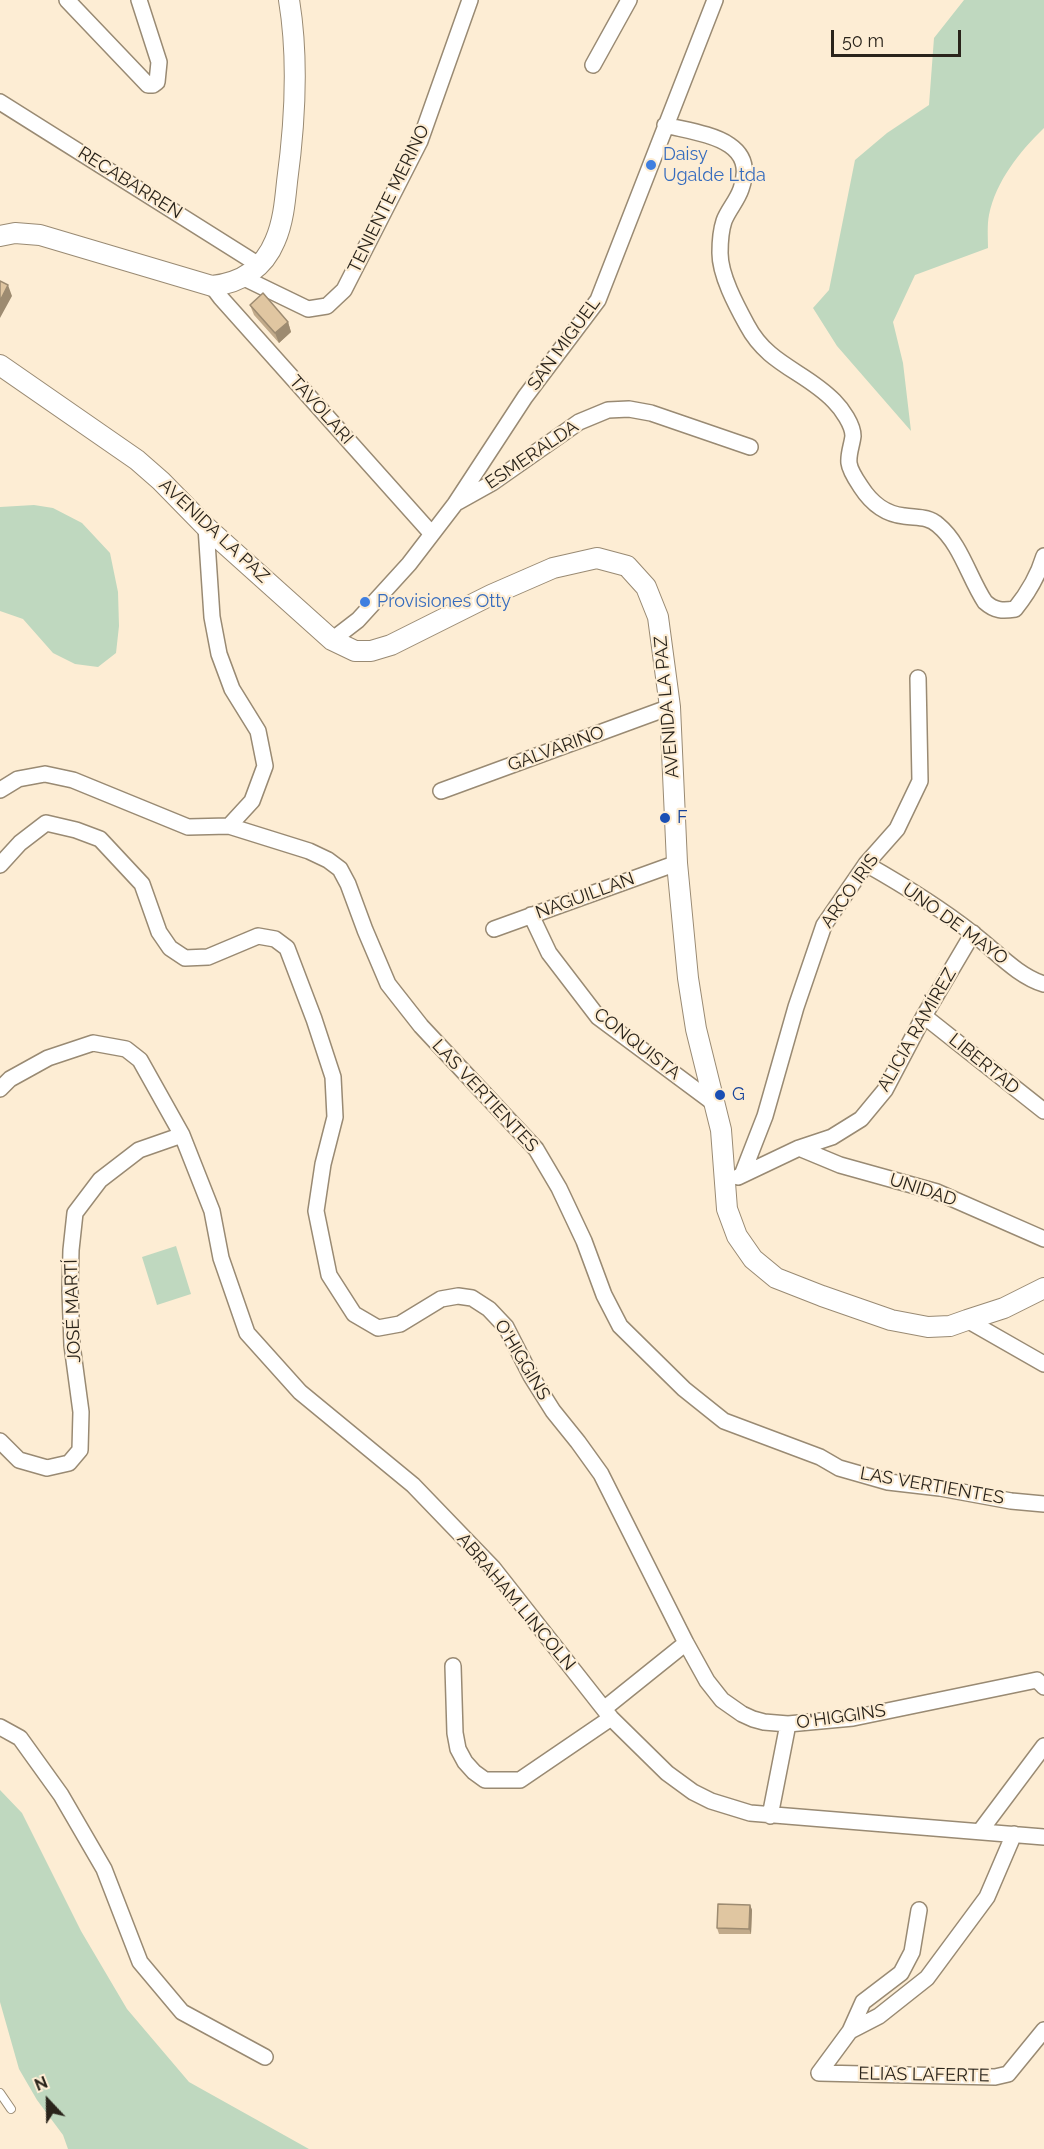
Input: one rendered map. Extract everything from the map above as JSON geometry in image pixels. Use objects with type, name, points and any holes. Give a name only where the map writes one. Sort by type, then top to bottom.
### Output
[{"type":"street","points":[[67,0],[148,85],[153,86],[157,82],[159,62],[139,0]]},
{"type":"street","points":[[0,236],[15,233],[40,235],[212,286],[225,285],[252,272],[275,242],[283,212],[294,131],[294,26],[290,0]]},
{"type":"street","name":"TENIENTE MERINO","points":[[252,272],[308,309],[327,306],[344,290],[420,141],[470,0]]},
{"type":"street","points":[[593,64],[629,0]]},
{"type":"street","name":"SAN MIGUEL","points":[[332,640],[358,620],[410,564],[431,533],[455,504],[525,397],[598,300],[716,0]]},
{"type":"street","name":"RECABARREN","points":[[0,102],[252,272]]},
{"type":"street","points":[[665,125],[719,138],[732,145],[741,157],[745,169],[741,189],[724,222],[720,254],[727,284],[747,326],[760,345],[778,362],[821,389],[836,402],[846,417],[853,434],[849,465],[869,499],[885,512],[922,517],[938,524],[962,559],[978,592],[993,609],[1004,611],[1016,609],[1027,595],[1040,570],[1044,556]]},
{"type":"street","name":"TAVOLARI","points":[[212,286],[220,298],[431,533]]},
{"type":"street","name":"AVENIDA LA PAZ","points":[[0,365],[136,460],[161,481],[206,527],[332,640],[355,651],[371,651],[390,645],[491,595],[553,568],[597,558],[627,566],[646,586],[658,617],[670,707],[677,863],[693,1009],[734,1179],[727,1209],[737,1236],[753,1259],[776,1278],[891,1320],[928,1326],[950,1326],[1004,1308],[1044,1288]]},
{"type":"street","name":"ESMERALDA","points":[[455,504],[492,483],[579,422],[608,410],[629,409],[651,413],[750,447]]},
{"type":"street","points":[[206,527],[212,617],[219,654],[232,689],[258,731],[265,766],[252,801],[229,826]]},
{"type":"street","name":"ARCO IRIS","points":[[734,1179],[765,1116],[796,1007],[824,925],[866,864],[897,829],[920,781],[918,678]]},
{"type":"street","name":"GALVARINO","points":[[441,791],[670,707]]},
{"type":"street","name":"LAS VERTIENTES","points":[[0,790],[18,779],[45,774],[73,780],[188,827],[229,826],[309,851],[328,860],[340,869],[348,884],[388,984],[421,1026],[536,1149],[559,1188],[584,1241],[603,1295],[620,1326],[684,1389],[724,1421],[820,1457],[839,1468],[888,1482],[1044,1504]]},
{"type":"street","name":"O'HIGGINS","points":[[0,865],[20,843],[46,824],[76,830],[100,839],[142,884],[159,932],[170,948],[185,958],[208,957],[258,936],[275,939],[287,948],[333,1077],[335,1117],[323,1164],[316,1211],[329,1275],[354,1314],[378,1328],[400,1324],[441,1299],[458,1296],[472,1298],[489,1309],[506,1327],[531,1376],[553,1411],[601,1474],[686,1643],[714,1691],[732,1708],[764,1722],[788,1724],[853,1718],[1037,1680],[1044,1687]]},
{"type":"street","name":"NAGUILLAN","points":[[494,928],[677,863]]},
{"type":"street","name":"UNO DE MAYO","points":[[866,864],[912,890],[973,933],[1011,965],[1044,984]]},
{"type":"street","name":"CONQUISTA","points":[[531,915],[549,953],[598,1017],[715,1104]]},
{"type":"street","name":"ALICIA RAMÍREZ","points":[[734,1179],[799,1148],[832,1137],[861,1119],[885,1090],[924,1016],[973,933]]},
{"type":"street","name":"LIBERTAD","points":[[924,1016],[1044,1111]]},
{"type":"street","name":"ABRAHAM LINCOLN","points":[[0,1089],[10,1079],[28,1068],[93,1043],[126,1049],[140,1060],[182,1135],[212,1211],[221,1258],[247,1333],[300,1392],[413,1485],[493,1568],[608,1713],[668,1773],[693,1792],[730,1809],[770,1816],[981,1830],[1044,1837]]},
{"type":"street","name":"JOSÉ MARTÍ","points":[[0,1442],[19,1460],[47,1468],[69,1463],[80,1450],[81,1412],[72,1345],[70,1291],[75,1213],[100,1180],[139,1150],[182,1135]]},
{"type":"street","name":"UNIDAD","points":[[799,1148],[840,1165],[937,1192],[1044,1239]]},
{"type":"street","points":[[967,1320],[1044,1364]]},
{"type":"street","points":[[453,1666],[455,1733],[458,1749],[465,1762],[485,1780],[520,1780],[608,1713],[686,1643]]},
{"type":"street","points":[[770,1816],[788,1724]]},
{"type":"street","points":[[0,1727],[20,1738],[61,1796],[104,1869],[140,1962],[182,2012],[265,2057]]},
{"type":"street","points":[[981,1830],[1044,1746]]},
{"type":"street","points":[[850,2031],[879,2016],[927,1978],[987,1897],[1014,1834]]},
{"type":"street","points":[[850,2031],[863,2002],[901,1973],[912,1952],[919,1910]]},
{"type":"street","name":"ELIAS LAFERTE","points":[[850,2031],[819,2073],[994,2077],[1008,2074],[1044,2030]]},
{"type":"lane","points":[[0,2093],[11,2109]]},
{"type":"green space","points":[[964,0],[1044,0],[1044,128],[1010,167],[997,190],[988,219],[988,248],[915,275],[893,322],[903,363],[911,431],[837,346],[813,308],[829,290],[855,160],[887,133],[929,105],[934,38]]},
{"type":"green space","points":[[34,505],[53,508],[82,523],[110,553],[118,592],[119,626],[116,653],[98,667],[75,664],[53,653],[23,619],[0,611],[0,507]]},
{"type":"green space","points":[[176,1246],[191,1294],[157,1305],[142,1257]]},
{"type":"green space","points":[[0,1790],[22,1813],[81,1931],[127,2009],[189,2082],[309,2149],[68,2149],[63,2135],[37,2100],[19,2069],[0,2002]]},
{"type":"building","points":[[0,281],[8,285],[0,301]]},
{"type":"building","points":[[263,293],[288,322],[275,333],[250,305]]},
{"type":"building","points":[[718,1904],[750,1905],[749,1929],[717,1928]]},
{"type":"place","name":"Daisy Ugalde Ltda","points":[[651,165]]},
{"type":"place","name":"Provisiones Otty","points":[[365,602]]},
{"type":"place","name":"F","points":[[665,818]]},
{"type":"place","name":"G","points":[[720,1095]]}]
